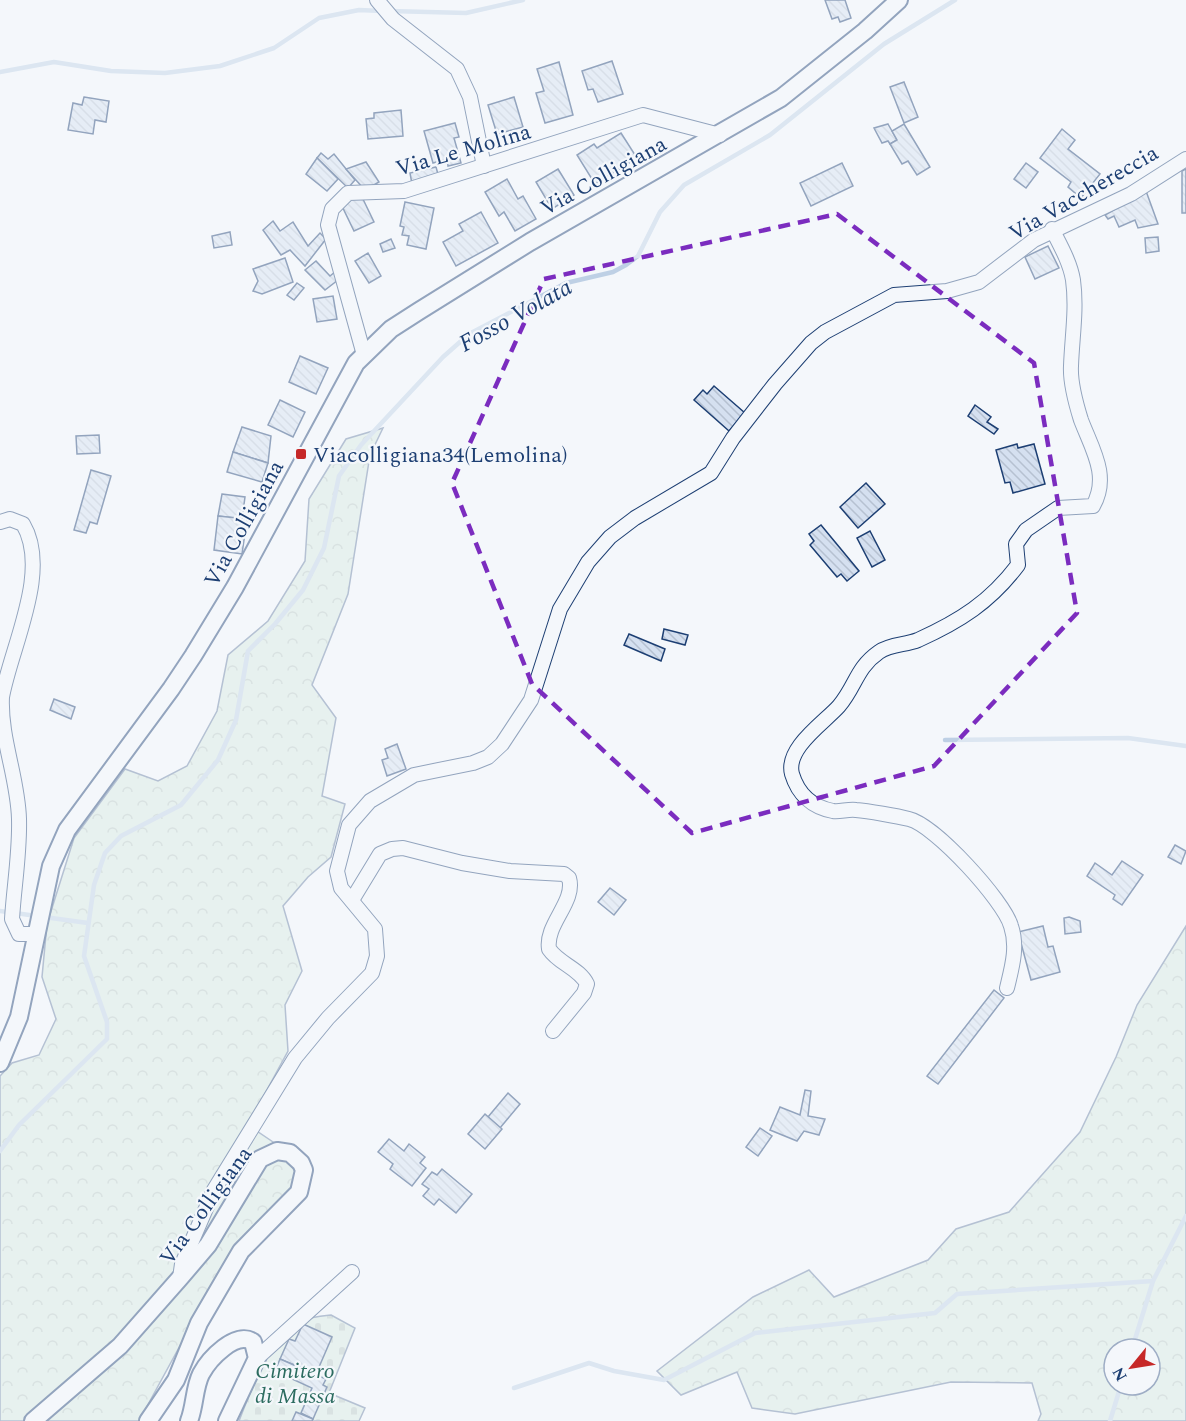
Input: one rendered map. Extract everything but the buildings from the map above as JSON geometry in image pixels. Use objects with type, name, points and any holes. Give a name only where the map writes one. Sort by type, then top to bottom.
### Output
[{"type":"street","points":[[377,0],[393,19],[457,69],[470,97],[484,166]]},
{"type":"street","name":"Via Colligiana","points":[[0,1063],[19,1017],[34,934],[51,866],[67,830],[193,656],[235,587],[356,363],[391,329],[429,304],[530,242],[720,135],[800,84],[899,0]]},
{"type":"street","name":"Via Le Molina","points":[[364,355],[328,225],[332,209],[348,193],[404,191],[643,115],[720,135]]},
{"type":"street","name":"Via Vacchereccia","points":[[180,1278],[182,1264],[214,1190],[295,1058],[328,1018],[372,972],[377,956],[375,929],[341,888],[337,871],[349,825],[370,801],[414,775],[472,763],[488,757],[502,744],[531,700],[560,609],[588,562],[610,537],[634,518],[711,473],[733,438],[811,343],[846,319],[894,295],[947,291],[979,282],[1052,229],[1131,194],[1186,159]]},
{"type":"street","points":[[1007,988],[1015,954],[1011,925],[1000,905],[945,841],[911,819],[856,810],[834,811],[812,804],[797,789],[791,770],[797,750],[812,731],[840,705],[863,663],[882,649],[917,640],[972,613],[1018,565],[1016,544],[1026,530],[1058,508],[1093,506],[1101,492],[1100,467],[1081,419],[1070,368],[1075,328],[1073,279],[1068,261],[1052,229]]},
{"type":"street","points":[[0,522],[10,519],[23,524],[30,536],[31,585],[2,699],[5,750],[19,817],[12,919],[19,934],[34,934]]},
{"type":"street","points":[[352,900],[380,854],[392,849],[403,848],[462,863],[510,871],[564,874],[569,878],[570,891],[549,934],[549,949],[558,959],[583,976],[587,984],[584,993],[553,1031]]},
{"type":"street","name":"Via Colligiana","points":[[33,1421],[120,1346],[208,1245],[261,1159],[270,1153],[285,1150],[297,1158],[304,1170],[299,1192],[241,1251],[199,1323],[176,1380],[148,1421]]},
{"type":"street","points":[[227,1421],[257,1358],[352,1272]]},
{"type":"street","points":[[189,1421],[200,1375],[226,1347],[242,1339],[249,1339],[253,1342],[257,1358]]},
{"type":"highlighted area","points":[[837,214],[1034,363],[1077,613],[934,766],[692,833],[532,684],[452,483],[544,279]]},
{"type":"green space","points":[[383,428],[370,455],[348,594],[312,685],[336,718],[322,796],[345,804],[331,857],[308,877],[283,906],[302,971],[285,1005],[288,1051],[248,1125],[276,1144],[297,1174],[288,1194],[224,1265],[139,1421],[0,1421],[0,1076],[12,1063],[39,1055],[56,1019],[42,977],[47,924],[74,838],[125,769],[158,781],[187,766],[217,711],[228,655],[268,621],[305,561],[309,499],[346,439]]},
{"type":"green space","points":[[1186,926],[1186,1421],[1038,1421],[1041,1414],[1032,1383],[951,1382],[795,1414],[752,1408],[737,1372],[681,1395],[657,1371],[753,1297],[809,1270],[834,1297],[928,1260],[956,1229],[1009,1212],[1080,1132],[1116,1057],[1137,1005]]},
{"type":"green space","name":"Cimitero di Massa","points":[[331,1315],[355,1328],[329,1393],[365,1408],[359,1421],[239,1421],[264,1364],[282,1337],[303,1320]]},
{"type":"waterway","points":[[390,11],[466,13],[523,0]]},
{"type":"waterway","name":"Fosso Volata","points":[[0,1151],[19,1125],[107,1039],[107,1022],[84,956],[94,885],[105,853],[121,836],[181,805],[218,760],[236,720],[248,651],[275,624],[303,590],[324,548],[339,476],[361,445],[443,357],[469,334],[566,283],[613,272],[626,265],[638,256],[660,212],[684,185],[770,135],[884,44],[955,0]]},
{"type":"waterway","points":[[0,72],[54,62],[111,71],[165,73],[220,66],[274,48],[319,18],[359,10],[382,11]]},
{"type":"waterway","points":[[945,740],[1128,738],[1186,746]]},
{"type":"waterway","points":[[0,911],[88,923]]},
{"type":"waterway","points":[[1136,1337],[1153,1281],[1186,1216]]},
{"type":"waterway","points":[[514,1388],[589,1363],[614,1371],[664,1380],[755,1333],[935,1313],[957,1294],[1153,1281]]},
{"type":"waterway","points":[[1110,1421],[1117,1397]]},
{"type":"place","name":"Viacolligiana34(Lemolina)","points":[[301,454]]}]
